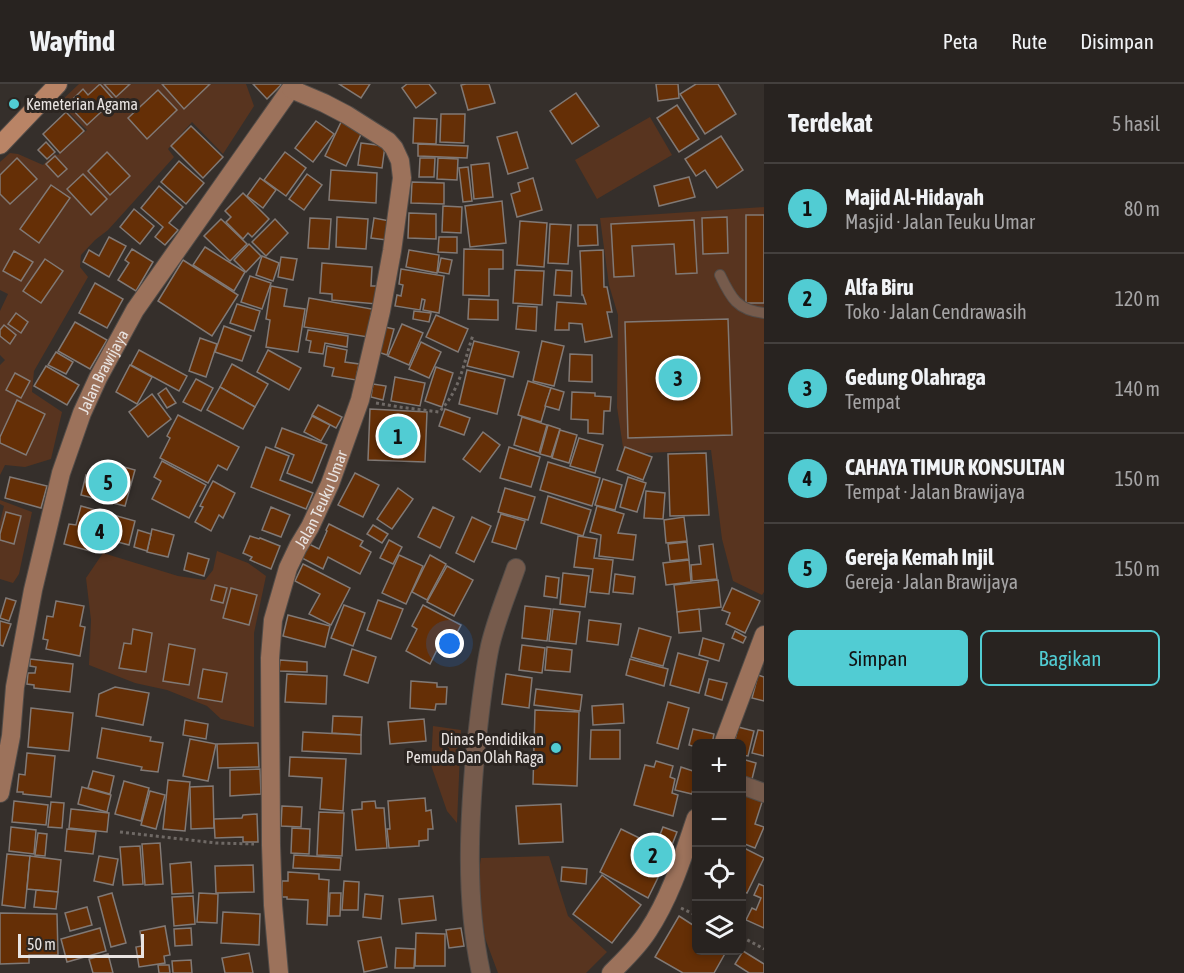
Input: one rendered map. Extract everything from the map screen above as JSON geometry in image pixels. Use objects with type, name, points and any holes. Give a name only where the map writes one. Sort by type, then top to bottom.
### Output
[{"type":"main road","points":[[0,145],[58,84]]},
{"type":"main road","name":"Jalan Teuku Umar","points":[[279,973],[273,906],[271,845],[270,658],[273,620],[288,568],[330,484],[360,400],[376,336],[402,187],[400,161],[388,141],[348,115],[292,87]]},
{"type":"main road","name":"Jalan Brawijaya","points":[[0,793],[10,736],[8,688],[61,473],[86,404],[135,310],[292,87]]},
{"type":"main road","points":[[725,739],[764,635]]},
{"type":"main road","points":[[611,973],[643,939],[666,900],[692,829]]},
{"type":"street","points":[[482,973],[472,919],[470,886],[473,777],[490,646],[516,568]]},
{"type":"street","points":[[746,787],[764,793]]},
{"type":"lane","points":[[720,275],[739,305],[746,310],[764,313]]},
{"type":"path","points":[[360,400],[399,408],[439,412],[450,400],[459,381],[473,335]]},
{"type":"path","points":[[120,832],[216,843],[271,845]]},
{"type":"path","points":[[746,940],[764,949]]},
{"type":"shaded area","points":[[79,84],[162,84],[184,109],[210,84],[246,84],[254,106],[223,154],[192,122],[168,149],[174,157],[108,230],[81,255],[80,267],[88,277],[34,371],[32,392],[62,412],[51,459],[25,467],[5,465],[0,475],[0,443],[26,455],[45,414],[17,401],[0,437],[0,365],[5,360],[0,355],[0,336],[10,344],[16,335],[4,325],[0,330],[0,311],[8,294],[0,290],[0,194],[10,204],[36,179],[17,159],[0,175],[0,162],[10,153],[43,165],[87,130],[59,103]],"holes":[[[158,90],[177,110],[147,139],[128,118]],[[107,152],[130,176],[110,195],[88,171]],[[83,174],[107,199],[91,215],[67,190]],[[51,185],[70,198],[39,242],[20,229]],[[14,251],[32,262],[21,281],[3,271]],[[45,259],[63,272],[41,303],[23,290]]]},
{"type":"shaded area","points":[[650,117],[672,155],[597,199],[575,160]]},
{"type":"shaded area","points":[[764,207],[764,592],[762,595],[733,581],[722,539],[711,450],[624,454],[617,407],[618,315],[609,285],[600,218]]},
{"type":"shaded area","points":[[0,500],[32,512],[19,574],[13,583],[0,579],[0,540],[14,544],[21,516],[6,512],[0,534],[4,506],[0,504]]},
{"type":"shaded area","points":[[217,551],[248,563],[266,576],[254,633],[254,727],[221,719],[207,706],[167,690],[135,683],[89,665],[91,620],[86,578],[103,553],[178,576],[205,580],[213,570]],"holes":[[[231,588],[256,595],[249,625],[223,618]],[[134,630],[152,633],[146,672],[120,668],[124,643],[131,644]],[[169,645],[195,649],[189,685],[163,681]],[[203,669],[227,673],[222,702],[198,698]]]},
{"type":"shaded area","points":[[433,726],[461,730],[457,823],[447,811],[431,765]]},
{"type":"shaded area","points":[[549,856],[568,916],[607,952],[586,973],[498,973],[485,938],[477,883],[481,858]]},
{"type":"building","points":[[100,84],[114,100],[87,125],[73,110],[78,105],[73,99],[83,89],[88,95]]},
{"type":"building","points":[[104,84],[130,84],[116,97]]},
{"type":"building","points":[[162,84],[210,84],[184,109]]},
{"type":"building","points":[[253,84],[282,84],[267,99]]},
{"type":"building","points":[[339,84],[370,84],[361,98]]},
{"type":"building","points":[[407,84],[429,84],[436,93],[416,108],[402,88]]},
{"type":"building","points":[[489,84],[495,103],[468,110],[461,85]]},
{"type":"building","points":[[656,84],[678,84],[679,98],[658,101]]},
{"type":"building","points":[[696,84],[718,84],[736,114],[705,134],[680,94]]},
{"type":"building","points":[[158,90],[177,110],[147,139],[128,118]]},
{"type":"building","points":[[576,93],[599,126],[572,144],[550,111]]},
{"type":"building","points":[[677,105],[699,139],[679,152],[657,118]]},
{"type":"building","points":[[66,112],[84,131],[60,153],[43,134]]},
{"type":"building","points":[[441,114],[465,114],[464,143],[440,142]]},
{"type":"building","points":[[414,118],[437,119],[436,144],[413,143]]},
{"type":"building","points":[[342,120],[363,130],[346,166],[325,156]]},
{"type":"building","points":[[316,121],[334,134],[313,162],[295,148]]},
{"type":"building","points":[[191,126],[223,157],[203,178],[171,146]]},
{"type":"building","points":[[517,132],[528,168],[508,174],[497,137]]},
{"type":"building","points":[[721,136],[743,170],[717,188],[705,170],[696,176],[685,159]]},
{"type":"building","points":[[46,142],[55,152],[47,159],[38,150]]},
{"type":"building","points":[[361,143],[385,146],[382,168],[358,165]]},
{"type":"building","points":[[418,144],[468,146],[467,158],[418,156]]},
{"type":"building","points":[[107,152],[130,176],[110,195],[88,171]]},
{"type":"building","points":[[285,152],[306,168],[286,196],[264,180]]},
{"type":"building","points":[[55,156],[67,169],[58,177],[46,164]]},
{"type":"building","points":[[17,158],[37,179],[10,204],[0,194],[0,175]]},
{"type":"building","points":[[420,158],[435,158],[434,177],[419,177]]},
{"type":"building","points":[[438,158],[458,159],[457,180],[437,179]]},
{"type":"building","points":[[179,161],[204,183],[186,204],[161,182]]},
{"type":"building","points":[[489,163],[493,197],[474,199],[471,165]]},
{"type":"building","points":[[468,167],[472,201],[463,202],[459,168]]},
{"type":"building","points":[[331,170],[377,173],[376,203],[329,200]]},
{"type":"building","points":[[83,174],[107,199],[91,215],[67,189]]},
{"type":"building","points":[[307,174],[322,185],[304,210],[289,199]]},
{"type":"building","points":[[689,177],[695,197],[659,206],[654,186]]},
{"type":"building","points":[[260,178],[276,190],[263,208],[247,196]]},
{"type":"building","points":[[533,178],[542,210],[517,217],[511,194],[520,191],[518,183]]},
{"type":"building","points":[[412,182],[444,183],[444,204],[411,203]]},
{"type":"building","points":[[51,185],[70,198],[39,243],[20,229]]},
{"type":"building","points":[[159,186],[183,207],[169,223],[178,230],[165,245],[155,237],[163,227],[141,208]]},
{"type":"building","points":[[243,193],[269,219],[252,237],[248,233],[243,239],[226,222],[231,217],[225,211]]},
{"type":"building","points":[[502,201],[506,243],[470,247],[465,206]]},
{"type":"building","points":[[443,206],[462,207],[461,233],[442,232]]},
{"type":"building","points":[[134,209],[154,226],[140,244],[120,227]]},
{"type":"building","points":[[409,213],[436,214],[436,239],[408,238]]},
{"type":"building","points":[[746,215],[764,215],[764,303],[746,303]]},
{"type":"building","points":[[337,217],[368,219],[366,249],[336,247]]},
{"type":"building","points":[[727,217],[728,253],[703,254],[702,218]]},
{"type":"building","points":[[310,218],[331,219],[329,249],[308,248]]},
{"type":"building","points":[[374,218],[390,221],[387,240],[371,238]]},
{"type":"building","points":[[221,219],[247,244],[230,261],[204,236]]},
{"type":"building","points":[[275,219],[288,233],[266,256],[252,242]]},
{"type":"building","points":[[694,220],[697,273],[676,274],[674,244],[632,246],[634,276],[614,277],[611,224]]},
{"type":"building","points":[[520,221],[547,223],[544,267],[517,265]]},
{"type":"building","points":[[550,224],[571,225],[568,264],[548,263]]},
{"type":"building","points":[[578,225],[597,225],[598,245],[578,246]]},
{"type":"building","points":[[109,237],[126,246],[109,277],[83,262],[89,250],[99,256]]},
{"type":"building","points":[[439,237],[457,237],[457,253],[438,252]]},
{"type":"building","points":[[249,244],[261,256],[246,272],[234,260]]},
{"type":"building","points":[[205,247],[245,272],[234,291],[193,265]]},
{"type":"building","points":[[132,249],[153,262],[136,291],[118,280],[129,263],[125,260]]},
{"type":"building","points":[[464,249],[503,250],[503,269],[489,269],[489,296],[463,295]]},
{"type":"building","points":[[409,250],[439,255],[437,273],[406,267]]},
{"type":"building","points":[[603,250],[604,287],[607,287],[612,312],[607,312],[612,337],[585,342],[582,324],[569,323],[569,330],[555,330],[557,302],[586,304],[582,295],[580,251]]},
{"type":"building","points":[[14,251],[33,262],[21,281],[3,271]]},
{"type":"building","points":[[262,256],[279,263],[273,281],[256,275]]},
{"type":"building","points":[[281,257],[297,259],[293,280],[278,277]]},
{"type":"building","points":[[441,258],[452,260],[449,274],[438,272]]},
{"type":"building","points":[[45,259],[63,271],[41,303],[23,291]]},
{"type":"building","points":[[183,260],[238,295],[212,336],[158,301]]},
{"type":"building","points":[[322,263],[372,267],[371,286],[378,286],[377,304],[332,300],[332,294],[320,293]]},
{"type":"building","points":[[401,269],[444,276],[439,313],[423,310],[425,300],[422,299],[420,310],[395,306],[397,295],[401,296],[403,285],[399,284]]},
{"type":"building","points":[[515,270],[544,271],[542,305],[513,303]]},
{"type":"building","points":[[556,270],[572,271],[571,296],[554,295]]},
{"type":"building","points":[[250,276],[271,283],[262,309],[241,302]]},
{"type":"building","points":[[95,283],[123,299],[107,328],[79,313]]},
{"type":"building","points":[[271,286],[287,289],[284,306],[305,309],[298,352],[266,347],[270,320],[266,319]]},
{"type":"building","points":[[309,298],[372,309],[368,337],[304,327]]},
{"type":"building","points":[[469,299],[498,300],[498,320],[468,319]]},
{"type":"building","points":[[237,304],[260,311],[254,331],[230,323]]},
{"type":"building","points":[[518,306],[537,307],[536,331],[516,329]]},
{"type":"building","points":[[414,311],[431,313],[429,322],[413,319]]},
{"type":"building","points":[[16,313],[28,322],[21,333],[8,324]]},
{"type":"building","points":[[436,315],[468,329],[458,352],[426,337]]},
{"type":"building","points":[[728,319],[732,435],[628,438],[625,322]]},
{"type":"building","points":[[75,322],[107,340],[90,369],[58,351]]},
{"type":"building","points":[[402,324],[423,333],[409,365],[388,356]]},
{"type":"building","points":[[4,325],[16,335],[10,344],[0,336],[0,330]]},
{"type":"building","points":[[224,326],[251,336],[242,361],[215,352]]},
{"type":"building","points":[[385,327],[394,329],[387,355],[378,352]]},
{"type":"building","points":[[308,330],[348,336],[347,347],[325,343],[323,354],[309,352],[311,341],[306,340]]},
{"type":"building","points":[[200,338],[217,344],[206,377],[189,371]]},
{"type":"building","points":[[474,341],[519,352],[513,377],[467,366]]},
{"type":"building","points":[[542,341],[564,346],[554,386],[533,381]]},
{"type":"building","points":[[421,342],[441,352],[429,378],[409,369]]},
{"type":"building","points":[[327,346],[347,350],[345,362],[359,364],[356,380],[332,376],[334,368],[324,366]]},
{"type":"building","points":[[139,350],[187,376],[179,391],[131,365]]},
{"type":"building","points":[[268,350],[301,368],[289,390],[257,372]]},
{"type":"building","points":[[56,352],[73,362],[66,374],[48,365]]},
{"type":"building","points":[[570,354],[592,355],[592,382],[569,381]]},
{"type":"building","points":[[232,364],[268,384],[255,407],[220,387]]},
{"type":"building","points":[[130,365],[152,377],[137,404],[116,392]]},
{"type":"building","points":[[46,366],[79,385],[67,405],[34,386]]},
{"type":"building","points":[[436,367],[453,373],[442,407],[425,401]]},
{"type":"building","points":[[467,370],[505,379],[497,414],[459,404]]},
{"type":"building","points":[[15,373],[30,381],[21,398],[6,390]]},
{"type":"building","points":[[395,377],[425,383],[420,406],[391,401]]},
{"type":"building","points":[[196,379],[213,388],[201,411],[183,402]]},
{"type":"building","points":[[528,381],[551,388],[541,422],[518,415]]},
{"type":"building","points":[[373,384],[386,386],[383,400],[371,397]]},
{"type":"building","points":[[220,387],[255,407],[243,429],[207,410]]},
{"type":"building","points":[[166,388],[176,403],[167,408],[158,394]]},
{"type":"building","points":[[551,388],[564,392],[559,410],[545,406]]},
{"type":"building","points":[[572,392],[595,393],[595,396],[611,397],[610,411],[604,411],[603,434],[588,433],[588,420],[571,419]]},
{"type":"building","points":[[152,394],[171,419],[148,437],[129,412]]},
{"type":"building","points":[[17,400],[45,414],[26,455],[0,443],[0,437]]},
{"type":"building","points":[[318,405],[342,417],[336,428],[312,415]]},
{"type":"building","points":[[370,409],[427,412],[425,462],[368,460]]},
{"type":"building","points":[[445,409],[470,418],[464,435],[439,426]]},
{"type":"building","points":[[178,415],[239,447],[227,470],[218,465],[208,483],[160,458],[170,438],[167,436]]},
{"type":"building","points":[[312,416],[330,425],[321,441],[304,432]]},
{"type":"building","points":[[522,417],[547,425],[539,453],[514,445]]},
{"type":"building","points":[[548,425],[560,429],[551,457],[540,454]]},
{"type":"building","points":[[282,428],[327,445],[312,483],[287,473],[294,455],[275,447]]},
{"type":"building","points":[[560,430],[577,435],[569,463],[552,458]]},
{"type":"building","points":[[483,432],[500,445],[480,472],[463,459]]},
{"type":"building","points":[[579,438],[603,445],[595,473],[570,466]]},
{"type":"building","points":[[266,447],[289,456],[280,480],[313,493],[306,509],[251,487]]},
{"type":"building","points":[[509,447],[540,457],[531,487],[500,478]]},
{"type":"building","points":[[625,447],[652,457],[643,480],[617,470]]},
{"type":"building","points":[[706,453],[709,515],[670,516],[668,454]]},
{"type":"building","points":[[102,461],[135,470],[125,506],[81,495],[86,475],[98,478]]},
{"type":"building","points":[[162,461],[206,485],[189,518],[152,499],[161,481],[154,477]]},
{"type":"building","points":[[548,462],[600,478],[592,506],[540,490]]},
{"type":"building","points":[[355,473],[379,485],[363,517],[338,505]]},
{"type":"building","points":[[10,477],[47,486],[41,508],[5,498]]},
{"type":"building","points":[[628,477],[646,483],[637,512],[620,507]]},
{"type":"building","points":[[603,479],[622,485],[615,510],[595,505]]},
{"type":"building","points":[[213,481],[235,493],[223,518],[219,515],[211,531],[195,522],[203,507],[200,506]]},
{"type":"building","points":[[398,488],[413,499],[392,529],[377,519]]},
{"type":"building","points":[[505,488],[535,497],[528,520],[498,512]]},
{"type":"building","points":[[646,491],[665,493],[663,519],[644,518]]},
{"type":"building","points":[[548,496],[591,510],[583,536],[541,523]]},
{"type":"building","points":[[81,506],[135,521],[129,545],[99,537],[94,552],[64,544],[69,524],[76,525]]},
{"type":"building","points":[[597,506],[624,514],[618,533],[636,535],[633,560],[599,556],[601,535],[590,532]]},
{"type":"building","points":[[271,507],[290,515],[281,537],[262,530]]},
{"type":"building","points":[[433,507],[454,517],[440,548],[418,537]]},
{"type":"building","points":[[6,512],[21,516],[14,544],[0,540]]},
{"type":"building","points":[[501,514],[525,521],[516,549],[492,542]]},
{"type":"building","points":[[472,517],[491,526],[474,562],[456,553]]},
{"type":"building","points":[[684,517],[687,541],[666,543],[664,520]]},
{"type":"building","points":[[329,524],[363,541],[360,546],[371,552],[360,574],[328,557],[323,569],[300,557],[307,543],[319,549]]},
{"type":"building","points":[[373,525],[388,534],[382,543],[367,534]]},
{"type":"building","points":[[152,529],[174,535],[168,557],[147,552]]},
{"type":"building","points":[[138,530],[151,534],[147,551],[134,547]]},
{"type":"building","points":[[250,536],[280,546],[271,569],[250,560],[252,557],[243,553]]},
{"type":"building","points":[[578,536],[597,539],[594,558],[613,560],[609,594],[590,592],[593,569],[574,567]]},
{"type":"building","points":[[389,540],[402,547],[393,564],[380,558]]},
{"type":"building","points":[[687,542],[689,559],[670,561],[668,544]]},
{"type":"building","points":[[713,544],[717,579],[692,581],[691,565],[701,564],[699,546]]},
{"type":"building","points":[[188,553],[209,559],[204,576],[184,570]]},
{"type":"building","points":[[399,555],[423,566],[406,604],[382,593]]},
{"type":"building","points":[[430,555],[446,564],[427,600],[412,592]]},
{"type":"building","points":[[689,560],[691,582],[666,585],[663,563]]},
{"type":"building","points":[[303,564],[350,588],[331,625],[309,614],[320,594],[295,581]]},
{"type":"building","points":[[447,566],[473,580],[454,616],[427,602]]},
{"type":"building","points":[[563,573],[589,576],[585,607],[560,604]]},
{"type":"building","points":[[615,574],[635,577],[633,594],[613,592]]},
{"type":"building","points":[[546,576],[559,578],[557,598],[544,596]]},
{"type":"building","points":[[718,580],[721,607],[677,612],[674,585]]},
{"type":"building","points":[[215,585],[227,588],[223,603],[211,600]]},
{"type":"building","points":[[231,588],[257,595],[249,625],[223,618]]},
{"type":"building","points":[[732,588],[760,601],[745,633],[726,624],[730,613],[722,610]]},
{"type":"building","points":[[6,598],[16,601],[9,621],[0,618]]},
{"type":"building","points":[[378,600],[403,609],[391,639],[367,630]]},
{"type":"building","points":[[56,601],[84,606],[80,626],[85,627],[80,656],[46,649],[48,640],[43,639],[47,616],[53,617]]},
{"type":"building","points":[[344,605],[365,613],[353,646],[331,638]]},
{"type":"building","points":[[423,605],[461,625],[450,646],[441,642],[430,664],[406,651],[417,629],[412,626]]},
{"type":"building","points":[[525,606],[551,609],[547,641],[522,638]]},
{"type":"building","points":[[553,609],[580,612],[576,644],[549,641]]},
{"type":"building","points":[[699,609],[701,631],[679,633],[677,612]]},
{"type":"building","points":[[288,615],[330,626],[325,647],[283,636]]},
{"type":"building","points":[[589,620],[621,624],[618,645],[587,641]]},
{"type":"building","points":[[0,621],[11,624],[3,646],[0,645]]},
{"type":"building","points":[[639,628],[671,637],[663,666],[631,657]]},
{"type":"building","points":[[133,629],[152,633],[146,672],[119,668],[124,643],[131,644]]},
{"type":"building","points":[[735,631],[746,637],[743,643],[732,638]]},
{"type":"building","points":[[703,638],[724,644],[719,661],[699,655]]},
{"type":"building","points":[[169,644],[195,649],[189,685],[163,681]]},
{"type":"building","points":[[522,645],[545,648],[542,673],[519,670]]},
{"type":"building","points":[[547,647],[572,650],[570,672],[545,670]]},
{"type":"building","points":[[352,649],[376,657],[368,683],[344,675]]},
{"type":"building","points":[[678,653],[708,661],[699,693],[670,685]]},
{"type":"building","points":[[30,659],[73,664],[70,692],[34,688],[34,685],[27,684],[28,673],[35,673],[36,667],[30,666]]},
{"type":"building","points":[[630,659],[668,669],[664,686],[626,675]]},
{"type":"building","points":[[280,660],[307,662],[307,672],[279,671]]},
{"type":"building","points":[[203,669],[227,673],[222,702],[198,698]]},
{"type":"building","points":[[287,674],[327,676],[326,704],[285,702]]},
{"type":"building","points":[[506,674],[532,678],[529,708],[502,704]]},
{"type":"building","points":[[758,675],[764,677],[764,701],[752,698]]},
{"type":"building","points":[[709,679],[727,683],[722,700],[705,695]]},
{"type":"building","points":[[411,681],[437,683],[437,687],[447,687],[446,704],[436,704],[435,710],[410,708]]},
{"type":"building","points":[[115,687],[149,693],[143,725],[96,716],[99,694]]},
{"type":"building","points":[[536,689],[582,695],[580,711],[534,705]]},
{"type":"building","points":[[668,702],[689,708],[678,749],[657,743]]},
{"type":"building","points":[[623,704],[624,723],[593,725],[592,706]]},
{"type":"building","points":[[31,708],[73,713],[69,751],[28,747]]},
{"type":"building","name":"Dinas Pendidikan Pemuda Dan Olah Raga","points":[[535,710],[579,712],[577,786],[533,784]]},
{"type":"building","points":[[333,716],[362,717],[361,735],[332,733]]},
{"type":"building","points":[[424,719],[426,741],[390,744],[388,722]]},
{"type":"building","points":[[185,720],[208,724],[206,739],[183,735]]},
{"type":"building","points":[[738,727],[754,731],[748,756],[746,756],[746,739],[735,739]]},
{"type":"building","points":[[102,728],[151,737],[150,741],[163,743],[158,772],[141,770],[142,767],[97,758]]},
{"type":"building","points":[[693,729],[714,734],[713,739],[692,739],[692,746],[689,745]]},
{"type":"building","points":[[591,730],[620,730],[620,759],[590,759]]},
{"type":"building","points":[[758,730],[764,731],[764,756],[752,753]]},
{"type":"building","points":[[303,732],[361,735],[361,754],[302,751]]},
{"type":"building","points":[[190,739],[216,744],[208,781],[183,776]]},
{"type":"building","points":[[258,743],[259,767],[218,768],[217,744]]},
{"type":"building","points":[[27,753],[55,756],[51,797],[17,792],[19,774],[25,775]]},
{"type":"building","points":[[290,757],[346,759],[343,811],[320,809],[322,778],[289,776]]},
{"type":"building","points":[[746,760],[756,763],[752,779],[746,778]]},
{"type":"building","points":[[656,761],[673,766],[670,777],[675,779],[672,793],[678,795],[673,816],[634,805],[645,765],[654,767]]},
{"type":"building","points":[[681,767],[692,771],[692,794],[675,790]]},
{"type":"building","points":[[260,769],[261,794],[230,796],[230,770]]},
{"type":"building","points":[[93,771],[114,776],[110,794],[88,788]]},
{"type":"building","points":[[168,780],[190,782],[185,831],[163,829]]},
{"type":"building","points":[[124,781],[149,788],[141,821],[115,814]]},
{"type":"building","points":[[213,786],[214,828],[191,829],[190,787]]},
{"type":"building","points":[[82,787],[111,795],[107,812],[78,804]]},
{"type":"building","points":[[150,791],[165,795],[156,829],[141,825]]},
{"type":"building","points":[[746,793],[763,799],[755,824],[764,827],[755,848],[746,845]]},
{"type":"building","points":[[425,798],[426,811],[431,810],[433,829],[428,829],[428,840],[419,841],[419,846],[389,848],[388,801]]},
{"type":"building","points":[[14,801],[48,805],[46,825],[12,822]]},
{"type":"building","points":[[375,801],[376,808],[384,808],[387,848],[356,850],[352,810],[362,809],[362,802]]},
{"type":"building","points":[[51,802],[64,803],[62,828],[48,827]]},
{"type":"building","points":[[561,804],[563,842],[519,844],[516,806]]},
{"type":"building","points":[[282,806],[302,807],[301,827],[281,826]]},
{"type":"building","points":[[71,809],[109,813],[107,832],[69,828]]},
{"type":"building","points":[[319,812],[344,813],[342,856],[317,855]]},
{"type":"building","points":[[257,814],[258,842],[243,842],[243,837],[215,838],[214,819],[242,818],[243,815]]},
{"type":"building","points":[[11,827],[36,830],[34,854],[9,851]]},
{"type":"building","points":[[663,827],[677,832],[672,845],[658,840]]},
{"type":"building","points":[[292,828],[310,829],[309,854],[291,853]]},
{"type":"building","points":[[67,829],[96,832],[93,854],[65,851]]},
{"type":"building","points":[[621,829],[670,853],[648,898],[600,872]]},
{"type":"building","points":[[38,833],[47,834],[45,856],[35,855]]},
{"type":"building","points":[[160,843],[163,884],[145,885],[142,844]]},
{"type":"building","points":[[646,844],[665,853],[660,864],[642,857]]},
{"type":"building","points":[[140,846],[143,884],[123,885],[120,847]]},
{"type":"building","points":[[746,849],[764,858],[746,893]]},
{"type":"building","points":[[7,854],[30,856],[25,908],[2,905]]},
{"type":"building","points":[[294,855],[341,858],[340,870],[293,868]]},
{"type":"building","points":[[30,856],[61,860],[58,892],[27,889]]},
{"type":"building","points":[[99,856],[118,859],[113,885],[94,881]]},
{"type":"building","points":[[191,862],[193,893],[172,894],[170,864]]},
{"type":"building","points":[[253,865],[254,892],[216,893],[215,866]]},
{"type":"building","points":[[562,867],[587,869],[586,884],[561,881]]},
{"type":"building","points":[[288,872],[319,874],[319,879],[329,880],[327,925],[307,924],[308,900],[282,897],[282,881],[288,881]]},
{"type":"building","points":[[602,875],[641,905],[612,943],[573,914]]},
{"type":"building","points":[[344,881],[359,882],[358,910],[342,910]]},
{"type":"building","points":[[759,884],[764,886],[764,928],[746,920],[752,908],[756,910],[761,898],[754,895]]},
{"type":"building","points":[[36,890],[58,892],[56,909],[34,907]]},
{"type":"building","points":[[112,893],[126,943],[111,947],[98,897]]},
{"type":"building","points":[[199,893],[218,894],[217,923],[197,922]]},
{"type":"building","points":[[330,893],[341,893],[340,916],[329,916]]},
{"type":"building","points":[[365,894],[383,896],[381,919],[363,917]]},
{"type":"building","points":[[193,896],[195,924],[174,926],[172,897]]},
{"type":"building","points":[[433,896],[436,920],[402,924],[399,899]]},
{"type":"building","points":[[87,907],[92,925],[70,931],[65,913]]},
{"type":"building","points":[[223,912],[260,914],[259,945],[221,943]]},
{"type":"building","points":[[0,913],[57,914],[58,955],[29,955],[29,963],[0,964]]},
{"type":"building","points":[[679,916],[692,924],[692,955],[724,955],[714,973],[683,973],[655,957]]},
{"type":"building","points":[[165,926],[170,955],[164,956],[165,963],[139,967],[136,947],[142,946],[140,931]]},
{"type":"building","points":[[100,928],[106,951],[67,962],[61,939]]},
{"type":"building","points":[[191,928],[192,945],[175,946],[174,929]]},
{"type":"building","points":[[461,928],[464,946],[449,948],[446,930]]},
{"type":"building","points":[[416,933],[445,934],[445,966],[415,966]]},
{"type":"building","points":[[381,937],[387,967],[364,972],[358,941]]},
{"type":"building","points":[[396,948],[415,949],[414,968],[395,968]]},
{"type":"building","points":[[249,953],[253,973],[225,973],[222,958]]},
{"type":"building","points":[[746,953],[764,964],[764,973],[749,973],[735,964],[741,955],[746,955]]},
{"type":"building","points":[[108,954],[113,973],[93,973],[89,959]]},
{"type":"building","points":[[191,960],[192,973],[173,973],[172,961]]},
{"type":"building","points":[[158,965],[169,965],[170,973],[159,973]]},
{"type":"place","name":"Kemeterian Agama","points":[[14,104]]},
{"type":"place","name":"Gedung Olahraga","points":[[678,378]]},
{"type":"place","name":"Majid Al-Hidayah","points":[[398,436]]},
{"type":"place","name":"Gereja Kemah Injil","points":[[108,482]]},
{"type":"place","name":"CAHAYA TIMUR KONSULTAN","points":[[100,531]]},
{"type":"place","name":"Dinas Pendidikan Pemuda Dan Olah Raga","points":[[556,748]]},
{"type":"place","name":"Alfa Biru","points":[[653,855]]}]
